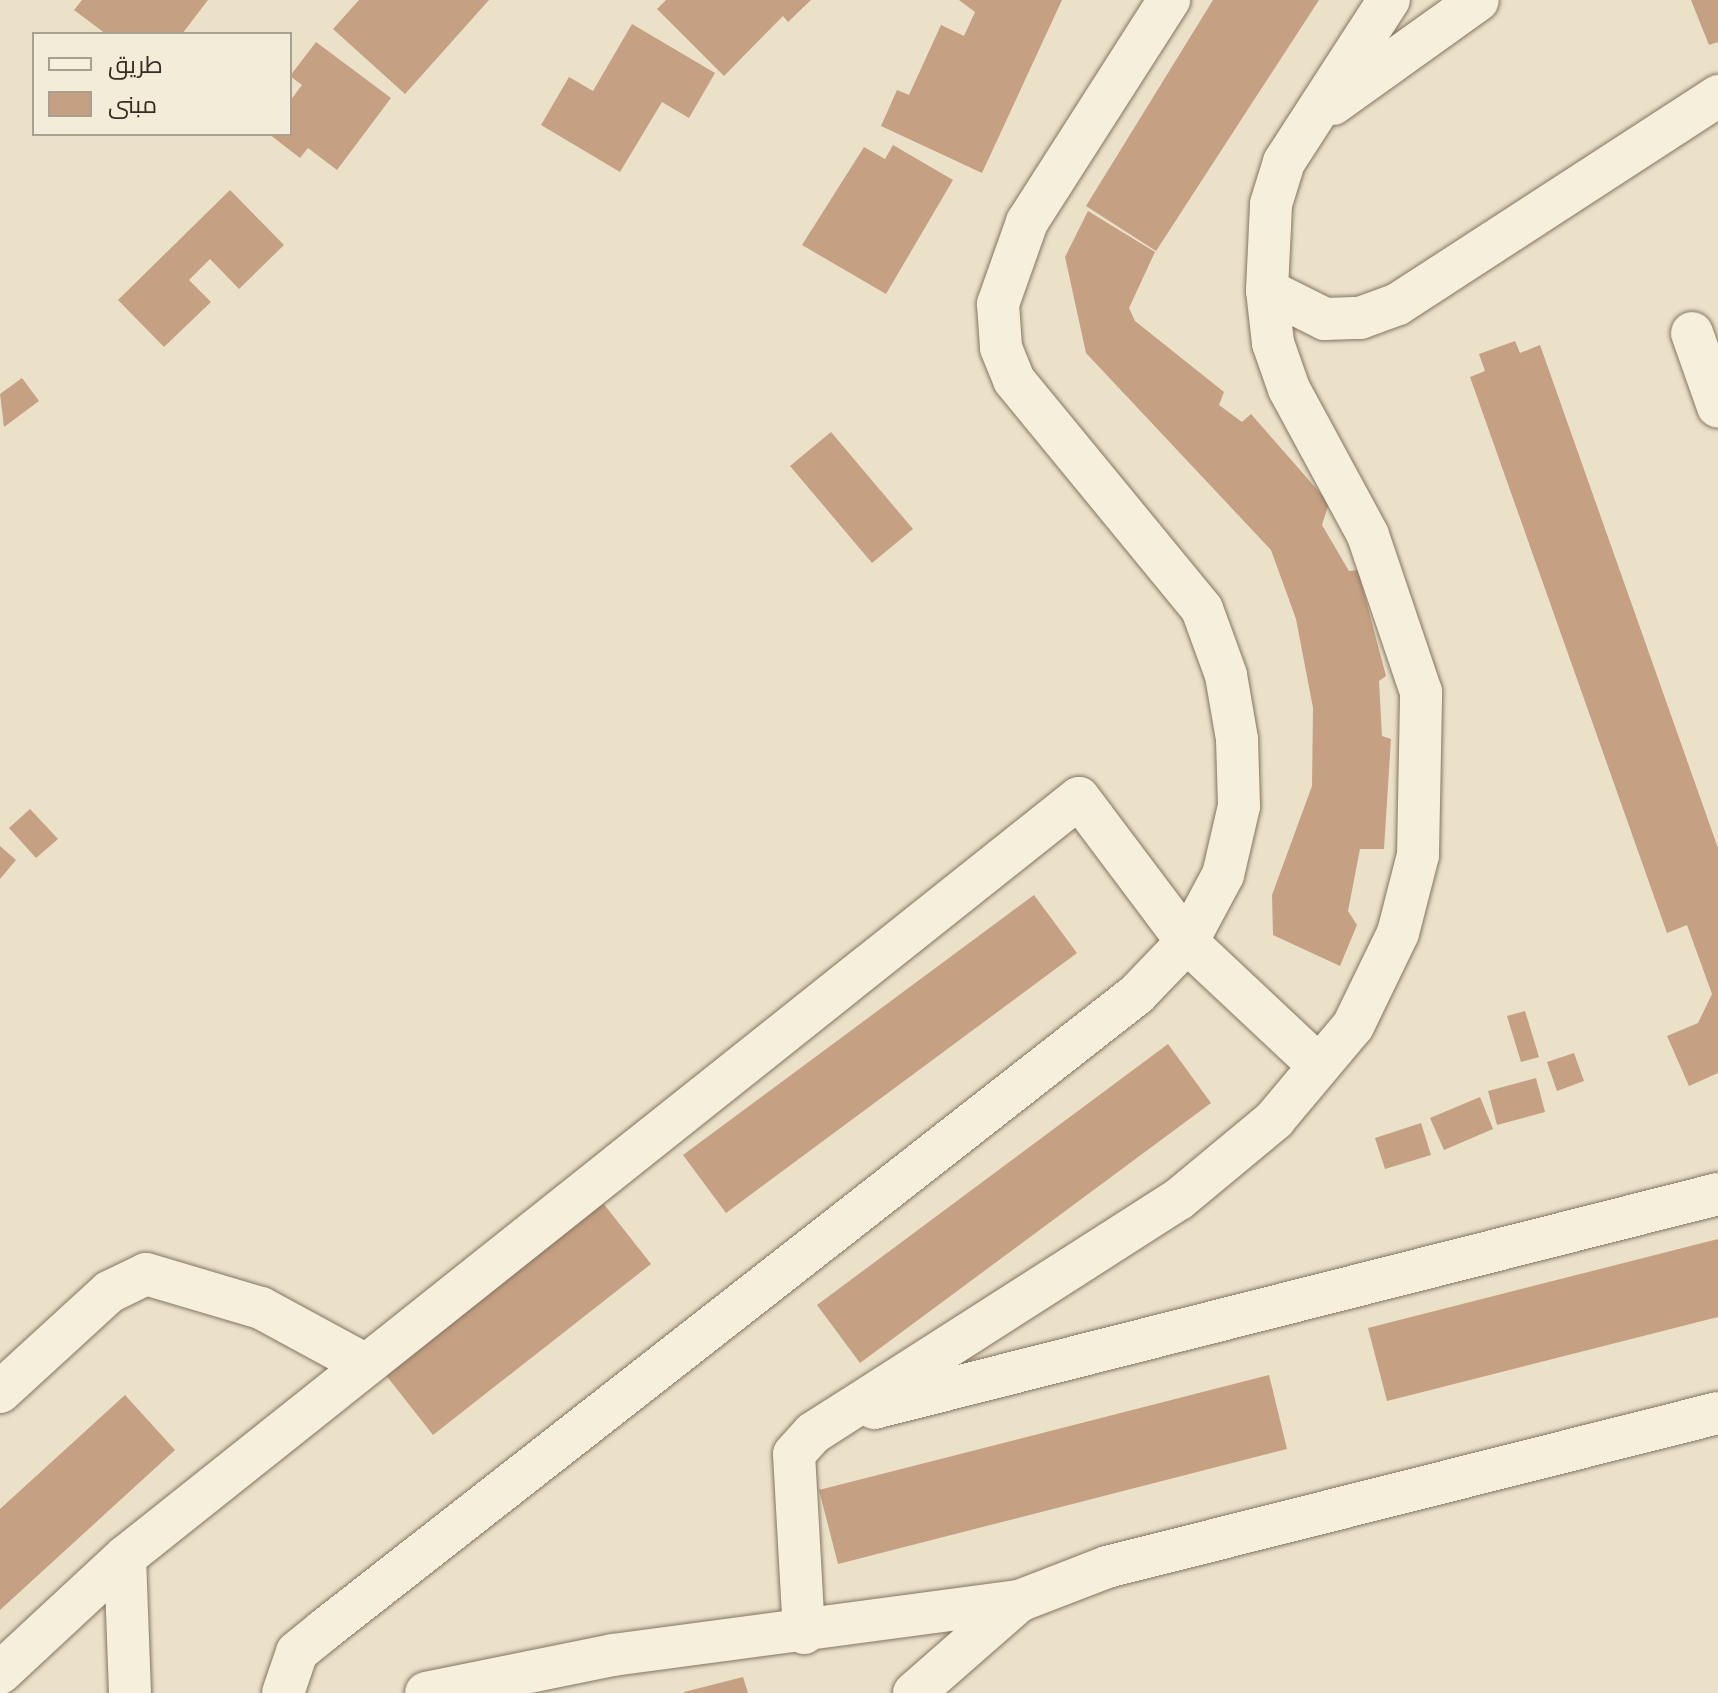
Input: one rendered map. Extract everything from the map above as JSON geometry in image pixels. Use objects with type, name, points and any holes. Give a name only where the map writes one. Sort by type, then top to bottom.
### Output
[{"type":"street","points":[[283,1693],[297,1652],[1136,995],[1187,942],[1223,875],[1239,806],[1226,675],[1202,609],[1014,380],[1001,347],[998,304],[1027,222],[1169,0]]},
{"type":"street","points":[[804,1633],[794,1454],[840,1417],[1179,1199],[1274,1120],[1353,1026],[1398,933],[1418,855],[1421,692],[1368,535],[1289,389],[1273,343],[1267,290],[1271,204],[1284,162],[1389,0]]},
{"type":"street","points":[[1312,119],[1478,0]]},
{"type":"street","points":[[1267,290],[1325,319],[1360,318],[1398,304],[1718,96]]},
{"type":"street","points":[[1692,333],[1718,407]]},
{"type":"street","points":[[0,1673],[125,1557],[1079,798],[1187,942],[1319,1066]]},
{"type":"street","points":[[840,1417],[1718,1194]]},
{"type":"street","points":[[0,1392],[109,1292],[146,1274],[261,1308],[366,1365]]},
{"type":"street","points":[[426,1693],[613,1655],[804,1633],[1019,1601],[1107,1567],[1718,1413]]},
{"type":"street","points":[[125,1557],[130,1693]]},
{"type":"street","points":[[914,1693],[1019,1601]]},
{"type":"building","points":[[82,0],[208,0],[184,32],[103,32],[74,10]]},
{"type":"building","points":[[359,0],[489,0],[405,94],[333,29]]},
{"type":"building","points":[[666,0],[811,0],[788,22],[783,16],[724,76],[657,9]]},
{"type":"building","points":[[959,0],[1062,0],[982,173],[881,126],[897,90],[909,95],[941,25],[964,36],[975,12]]},
{"type":"building","points":[[1213,0],[1319,0],[1156,251],[1086,206]]},
{"type":"building","points":[[1691,0],[1718,0],[1718,42],[1709,45]]},
{"type":"building","points":[[632,24],[715,73],[689,118],[662,102],[620,172],[541,125],[569,77],[593,91]]},
{"type":"building","points":[[316,42],[391,98],[337,170],[308,148],[300,158],[272,136],[292,136],[292,98],[302,85],[292,78]]},
{"type":"building","points":[[893,145],[953,180],[886,294],[802,245],[864,147],[885,159]]},
{"type":"building","points":[[230,190],[284,245],[239,289],[210,259],[189,280],[211,302],[164,347],[118,300]]},
{"type":"building","points":[[1088,211],[1155,252],[1129,308],[1135,321],[1224,392],[1219,405],[1242,422],[1251,414],[1329,503],[1322,525],[1349,571],[1358,570],[1386,676],[1379,681],[1382,736],[1391,739],[1384,849],[1360,849],[1348,911],[1357,925],[1340,966],[1273,935],[1272,895],[1312,786],[1313,708],[1296,619],[1271,550],[1086,353],[1065,257]]},
{"type":"building","points":[[1515,341],[1520,353],[1540,345],[1718,848],[1718,1073],[1689,1086],[1667,1036],[1698,1023],[1712,994],[1687,925],[1667,933],[1470,377],[1485,371],[1479,354]]},
{"type":"building","points":[[22,378],[39,401],[4,427],[0,394]]},
{"type":"building","points":[[831,432],[913,529],[872,563],[790,466]]},
{"type":"building","points":[[30,809],[58,839],[36,858],[9,828]]},
{"type":"building","points":[[0,846],[16,860],[0,879]]},
{"type":"building","points":[[1034,895],[1077,953],[726,1213],[683,1155]]},
{"type":"building","points":[[1525,1011],[1539,1057],[1521,1062],[1507,1016]]},
{"type":"building","points":[[1168,1044],[1211,1103],[860,1363],[817,1305]]},
{"type":"building","points":[[1574,1053],[1584,1081],[1557,1091],[1547,1062]]},
{"type":"building","points":[[1536,1078],[1545,1112],[1497,1125],[1488,1091]]},
{"type":"building","points":[[1480,1097],[1493,1129],[1444,1150],[1430,1118]]},
{"type":"building","points":[[1421,1123],[1431,1155],[1385,1169],[1375,1138]]},
{"type":"building","points":[[603,1203],[651,1264],[433,1435],[385,1374]]},
{"type":"building","points":[[1718,1239],[1718,1317],[1387,1401],[1368,1328]]},
{"type":"building","points":[[1269,1375],[1287,1449],[838,1564],[819,1490]]},
{"type":"building","points":[[125,1395],[175,1450],[0,1610],[0,1509]]},
{"type":"building","points":[[743,1677],[748,1693],[684,1693],[684,1692]]}]
